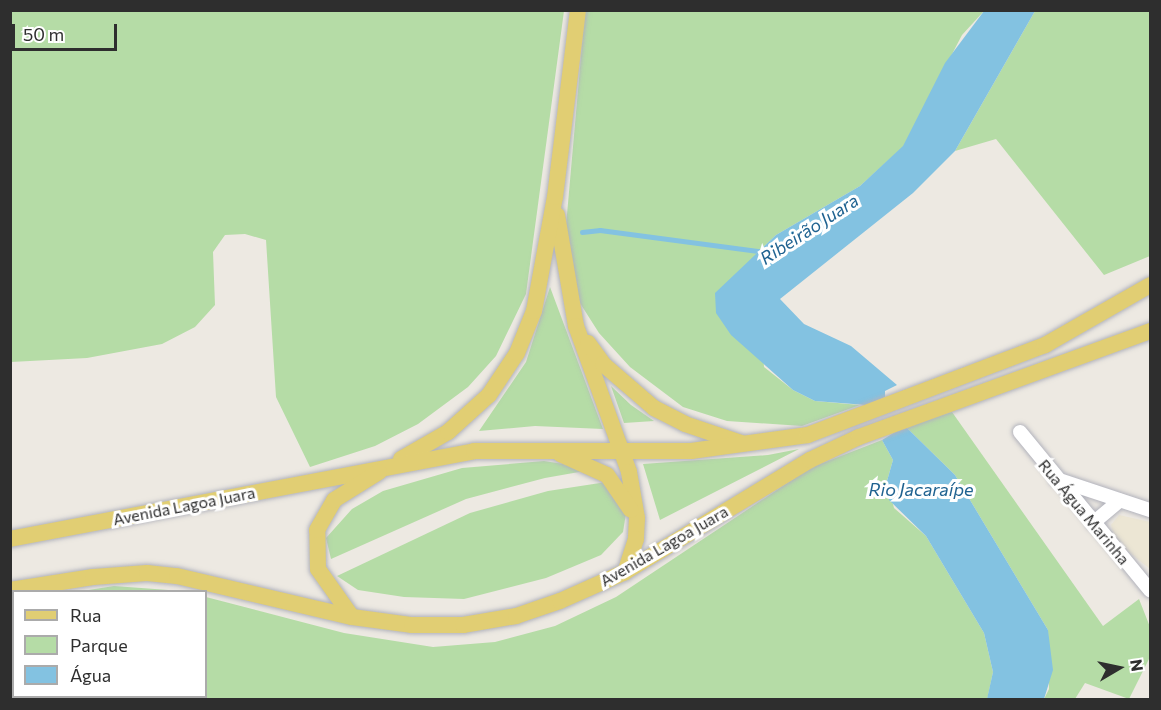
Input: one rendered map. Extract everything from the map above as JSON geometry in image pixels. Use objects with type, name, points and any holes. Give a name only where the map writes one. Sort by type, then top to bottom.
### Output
[{"type":"main road","points":[[352,617],[318,569],[317,530],[334,500],[448,432],[489,395],[518,353],[534,311],[555,197],[578,10]]},
{"type":"main road","points":[[555,197],[576,326],[629,472],[637,518],[636,539],[625,572]]},
{"type":"main road","name":"Avenida Lagoa Juara","points":[[10,539],[474,451],[620,452],[747,445],[808,435],[851,422],[1045,345],[1150,285]]},
{"type":"main road","points":[[576,326],[603,364],[654,408],[685,424],[747,445]]},
{"type":"main road","name":"Avenida Lagoa Juara","points":[[10,590],[93,577],[167,575],[352,617],[412,625],[463,625],[516,616],[560,602],[625,572],[810,460],[860,437],[1150,330]]},
{"type":"main road","points":[[550,450],[607,475],[637,518]]},
{"type":"street","name":"Rua Água Marinha","points":[[1020,432],[1093,524],[1150,590]]},
{"type":"street","points":[[1056,479],[1150,510]]},
{"type":"street","points":[[1093,524],[1120,500]]},
{"type":"shaded area","points":[[1119,515],[1150,522],[1150,569],[1115,541],[1111,525]]},
{"type":"green space","points":[[10,11],[564,11],[526,294],[496,356],[468,387],[418,424],[375,446],[310,467],[276,397],[266,240],[245,234],[225,235],[213,252],[215,305],[195,327],[162,344],[87,358],[11,362]]},
{"type":"green space","points":[[585,11],[984,11],[962,35],[904,146],[860,186],[776,235],[756,254],[764,367],[793,390],[815,401],[860,405],[802,426],[727,421],[683,407],[630,367],[599,333],[578,300],[565,237]]},
{"type":"green space","points":[[1035,11],[1150,11],[1150,256],[1104,275],[996,139],[955,151]]},
{"type":"green space","points":[[550,287],[603,429],[535,426],[479,431],[526,362]]},
{"type":"green space","points":[[611,386],[631,405],[654,421],[624,423]]},
{"type":"green space","points":[[952,412],[1103,626],[1139,599],[1150,627],[1150,657],[1129,699],[1085,683],[1075,699],[1044,699],[1049,689],[1048,630],[955,475],[905,426]]},
{"type":"green space","points":[[882,440],[893,460],[887,481],[894,508],[926,536],[984,633],[993,672],[987,700],[11,700],[12,604],[12,698],[207,698],[207,597],[344,633],[433,647],[495,642],[555,626],[616,597],[810,468]]},
{"type":"green space","points":[[799,449],[660,520],[643,464],[768,455]]},
{"type":"green space","points":[[544,461],[596,469],[545,478],[466,499],[331,559],[326,538],[352,509],[383,491],[462,468]]},
{"type":"green space","points":[[613,481],[627,507],[623,532],[601,555],[546,578],[464,599],[404,597],[358,590],[337,576],[470,513],[548,491]]},
{"type":"green space","points":[[114,586],[168,590],[88,590]]},
{"type":"water","name":"Ribeirão Juara","points":[[984,11],[1035,11],[955,151],[913,193],[780,299],[804,324],[851,346],[897,385],[885,391],[885,397],[866,405],[815,401],[793,390],[731,335],[716,313],[715,293],[776,235],[860,186],[903,146],[945,63]]},
{"type":"water","name":"Rio Jacaraípe","points":[[905,426],[955,475],[1048,630],[1053,670],[1044,699],[987,699],[993,672],[984,633],[926,536],[889,500],[887,481],[893,460],[882,440]]},
{"type":"waterway","name":"Ribeirão Juara","points":[[582,232],[600,230],[765,252]]}]
